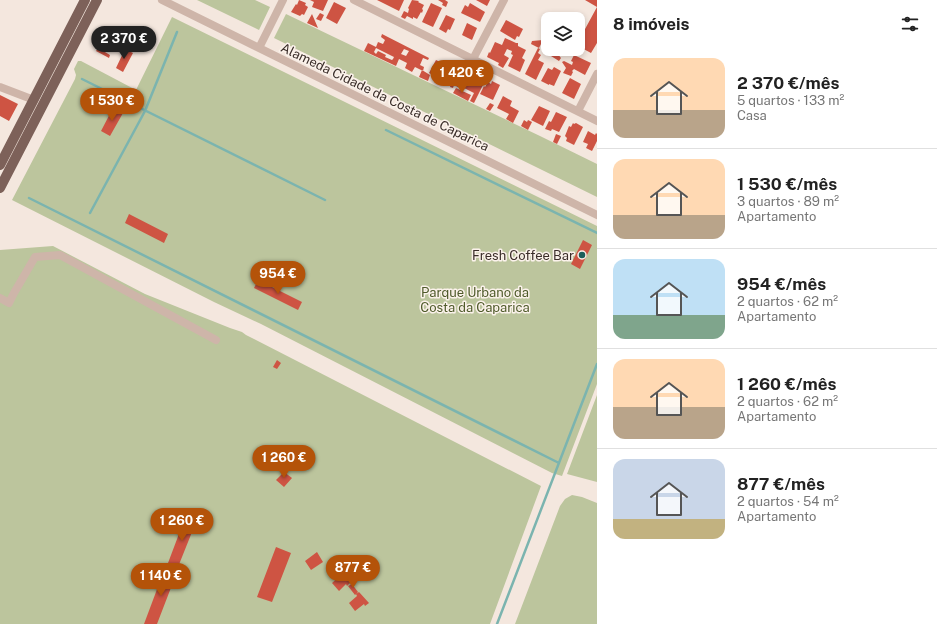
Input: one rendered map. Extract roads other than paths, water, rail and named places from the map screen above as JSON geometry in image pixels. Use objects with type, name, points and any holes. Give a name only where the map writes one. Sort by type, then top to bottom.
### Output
[{"type":"main road","points":[[0,165],[85,0]]},
{"type":"main road","points":[[0,188],[97,0]]},
{"type":"street","name":"Alameda Cidade da Costa de Caparica","points":[[162,0],[597,215]]},
{"type":"street","points":[[260,48],[283,0]]},
{"type":"street","points":[[354,0],[597,121]]},
{"type":"street","points":[[473,59],[504,0]]},
{"type":"street","points":[[578,111],[597,74]]},
{"type":"street","points":[[0,87],[34,100]]},
{"type":"street","points":[[0,298],[9,302],[35,257],[60,255],[216,340]]},
{"type":"waterway","points":[[90,213],[145,111],[177,32]]},
{"type":"waterway","points":[[82,79],[325,200]]},
{"type":"waterway","points":[[386,130],[597,233]]},
{"type":"waterway","points":[[29,198],[559,463]]},
{"type":"waterway","points":[[497,624],[597,364]]},
{"type":"place","name":"Fresh Coffee Bar","points":[[582,255]]},
{"type":"park label","name":"Parque Urbano da Costa da Caparica","points":[[475,300]]}]
